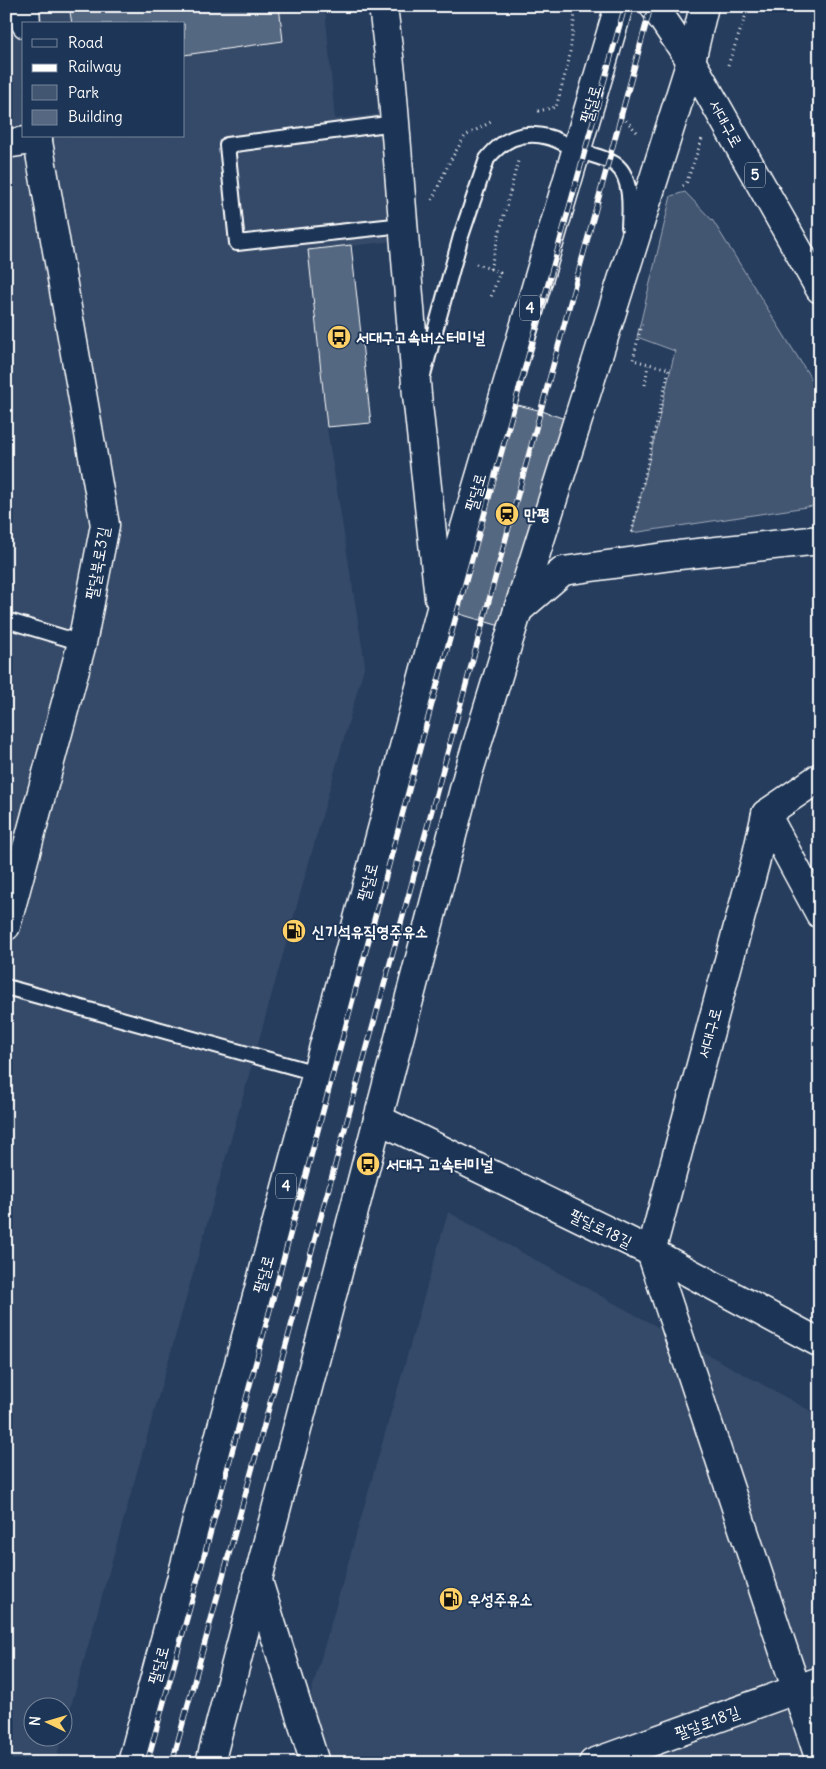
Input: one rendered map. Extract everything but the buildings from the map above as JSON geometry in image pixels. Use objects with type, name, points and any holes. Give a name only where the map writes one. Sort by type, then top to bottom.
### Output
[{"type":"main road","points":[[24,6],[26,22]]},
{"type":"main road","points":[[383,6],[388,42],[417,395],[441,609]]},
{"type":"main road","name":"팔달로","points":[[132,1763],[441,609],[619,6]]},
{"type":"main road","name":"5","points":[[654,6],[691,61]]},
{"type":"main road","points":[[210,1763],[468,774],[691,61],[704,6]]},
{"type":"main road","name":"서대구로","points":[[691,61],[820,289]]},
{"type":"main road","points":[[6,144],[38,138]]},
{"type":"main road","name":"팔달북로3길","points":[[6,926],[82,643],[105,525],[38,138]]},
{"type":"main road","points":[[518,610],[563,571],[625,561],[820,540]]},
{"type":"main road","points":[[820,777],[766,814],[820,914]]},
{"type":"main road","name":"서대구로","points":[[650,1252],[750,882],[766,814]]},
{"type":"main road","name":"팔달로18길","points":[[378,1119],[650,1252],[820,1343]]},
{"type":"main road","points":[[650,1252],[808,1685],[820,1760]]},
{"type":"main road","points":[[257,1578],[315,1763]]},
{"type":"main road","name":"팔달로18길","points":[[593,1763],[808,1685]]},
{"type":"lane","points":[[395,123],[227,146],[238,243],[403,225]]},
{"type":"lane","points":[[417,395],[461,236],[486,160],[511,138],[521,135],[547,137],[616,165],[626,180],[631,205],[624,273]]},
{"type":"lane","points":[[6,620],[82,643]]},
{"type":"lane","points":[[6,987],[316,1073]]},
{"type":"path","points":[[679,190],[686,184],[749,6]]},
{"type":"path","points":[[569,60],[686,184]]},
{"type":"path","points":[[490,269],[525,136]]},
{"type":"path","points":[[625,561],[669,369],[633,360],[644,312]]},
{"type":"path","points":[[645,385],[648,365]]},
{"type":"shaded area","points":[[6,6],[325,6],[335,119],[382,114],[394,241],[351,246],[371,423],[327,428],[365,664],[72,1703],[72,1696],[22,1696],[22,1746],[60,1746],[55,1763],[6,1763]]},
{"type":"shaded area","points":[[448,1212],[820,1416],[820,1763],[291,1763]]},
{"type":"green space","points":[[685,192],[713,221],[820,393],[820,505],[632,533],[675,351],[637,337],[671,196]]},
{"type":"railway","points":[[147,1763],[431,707],[625,6]]},
{"type":"railway","points":[[172,1763],[651,6]]},
{"type":"place","name":"서대구고속버스터미널","points":[[339,337]]},
{"type":"place","name":"만평","points":[[507,514]]},
{"type":"place","name":"신기석유직영주유소","points":[[294,931]]},
{"type":"place","name":"서대구 고속터미널","points":[[368,1164]]},
{"type":"place","name":"우성주유소","points":[[451,1599]]}]
